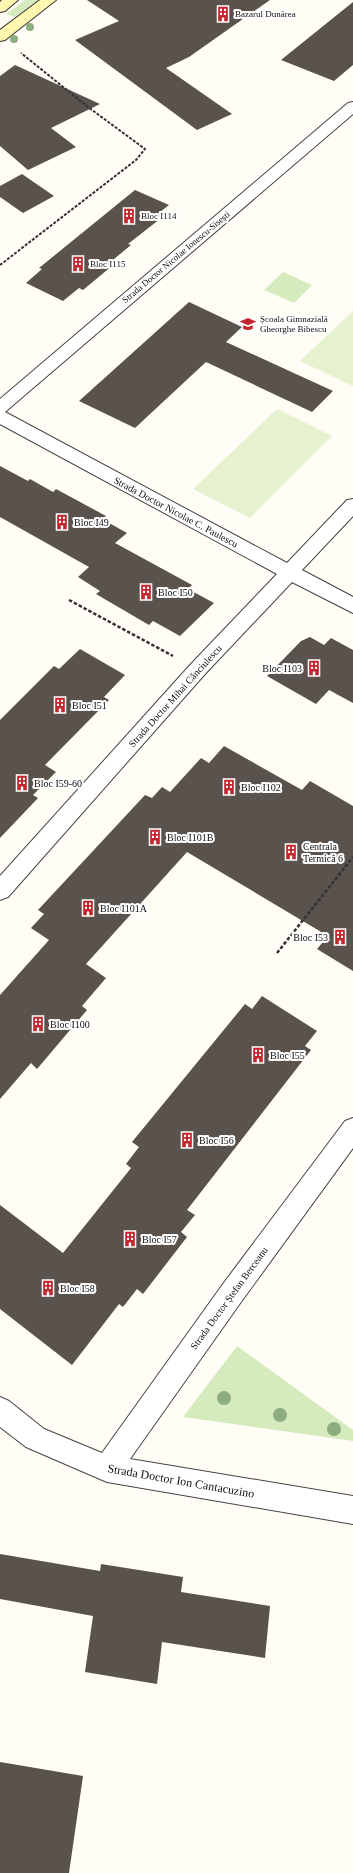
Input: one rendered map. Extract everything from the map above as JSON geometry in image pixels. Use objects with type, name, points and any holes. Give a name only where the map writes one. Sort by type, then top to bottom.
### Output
[{"type":"main road","points":[[0,8],[11,0]]},
{"type":"main road","points":[[3,31],[49,0]]},
{"type":"street","name":"Strada Doctor Nicolae Ionescu-Sisești","points":[[0,408],[353,106]]},
{"type":"street","name":"Strada Doctor Nicolae C. Paulescu","points":[[0,417],[288,573],[353,606]]},
{"type":"street","name":"Strada Doctor Mihai Cănciulescu","points":[[0,891],[198,669],[353,505]]},
{"type":"street","name":"Strada Doctor Ștefan Berceanu","points":[[107,1469],[232,1293],[353,1129]]},
{"type":"street","name":"Strada Doctor Ion Cantacuzino","points":[[0,1410],[35,1438],[107,1469],[353,1510]]},
{"type":"path","points":[[0,265],[136,160],[145,149],[88,107],[18,50]]},
{"type":"path","points":[[69,600],[198,669]]},
{"type":"path","points":[[277,953],[353,857]]},
{"type":"green space","points":[[25,0],[38,0],[15,17],[6,14]]},
{"type":"green space","points":[[283,272],[312,285],[294,303],[264,290]]},
{"type":"green space","points":[[353,311],[353,386],[300,361]]},
{"type":"green space","points":[[277,409],[332,436],[250,518],[193,489]]},
{"type":"green space","points":[[237,1346],[353,1430],[353,1441],[183,1417]]},
{"type":"building","points":[[87,0],[270,0],[189,57],[166,68],[232,114],[197,130],[75,40],[119,21]]},
{"type":"building","points":[[353,2],[353,65],[334,81],[281,60]]},
{"type":"building","points":[[15,65],[100,104],[51,128],[76,147],[28,170],[0,146],[0,76]]},
{"type":"building","points":[[22,174],[54,196],[23,213],[0,197],[0,186]]},
{"type":"building","name":"Bloc I115","points":[[135,190],[169,205],[160,212],[165,215],[128,244],[131,245],[114,259],[118,261],[83,290],[79,288],[63,301],[26,283],[42,269],[39,268]]},
{"type":"building","points":[[189,302],[242,327],[226,342],[333,391],[312,412],[206,362],[135,428],[79,401]]},
{"type":"building","points":[[0,466],[28,481],[30,479],[53,492],[56,489],[106,516],[102,519],[127,533],[115,543],[192,585],[188,589],[214,603],[180,636],[153,621],[149,625],[96,594],[100,591],[78,577],[89,567],[0,517]]},
{"type":"building","name":"Bloc I103","points":[[310,637],[324,645],[331,638],[353,650],[353,703],[329,690],[316,704],[267,676],[301,641]]},
{"type":"building","name":"Bloc I51","points":[[80,649],[125,675],[104,697],[109,700],[45,765],[56,772],[33,795],[38,798],[0,838],[0,720],[54,666],[59,669]]},
{"type":"building","points":[[224,746],[302,790],[310,781],[353,806],[353,971],[317,949],[328,936],[187,852],[86,964],[106,978],[82,1006],[87,1010],[37,1069],[31,1063],[0,1099],[0,995],[49,940],[31,928],[44,914],[38,910],[145,795],[152,798],[162,787],[170,792],[201,758],[209,763]]},
{"type":"building","points":[[262,996],[317,1031],[305,1046],[311,1050],[187,1210],[195,1215],[181,1232],[187,1237],[143,1294],[137,1289],[123,1307],[119,1304],[72,1365],[0,1309],[0,1205],[63,1253],[131,1168],[126,1164],[139,1147],[132,1142],[245,1004],[252,1009]]},
{"type":"building","points":[[0,1554],[100,1571],[101,1564],[183,1577],[181,1592],[270,1606],[265,1658],[162,1642],[157,1684],[85,1672],[93,1616],[0,1599]]},
{"type":"building","points":[[0,1762],[83,1776],[69,1873],[0,1873]]},
{"type":"place","name":"Bazarul Dunărea","points":[[223,14]]},
{"type":"place","name":"Bloc I114","points":[[129,216]]},
{"type":"place","name":"Bloc I115","points":[[78,264]]},
{"type":"place","name":"Școala Gimnazială Gheorghe Bibescu","points":[[248,324]]},
{"type":"place","name":"Bloc I49","points":[[62,522]]},
{"type":"place","name":"Bloc I50","points":[[146,592]]},
{"type":"place","name":"Bloc I103","points":[[314,668]]},
{"type":"place","name":"Bloc I51","points":[[60,705]]},
{"type":"place","name":"Bloc I59-60","points":[[22,783]]},
{"type":"place","name":"Bloc I102","points":[[229,787]]},
{"type":"place","name":"Bloc I101B","points":[[155,837]]},
{"type":"place","name":"Centrala Termică 6","points":[[291,852]]},
{"type":"place","name":"Bloc I101A","points":[[88,908]]},
{"type":"place","name":"Bloc I53","points":[[340,937]]},
{"type":"place","name":"Bloc I100","points":[[38,1024]]},
{"type":"place","name":"Bloc I55","points":[[258,1055]]},
{"type":"place","name":"Bloc I56","points":[[187,1140]]},
{"type":"place","name":"Bloc I57","points":[[130,1239]]},
{"type":"place","name":"Bloc I58","points":[[48,1288]]}]
